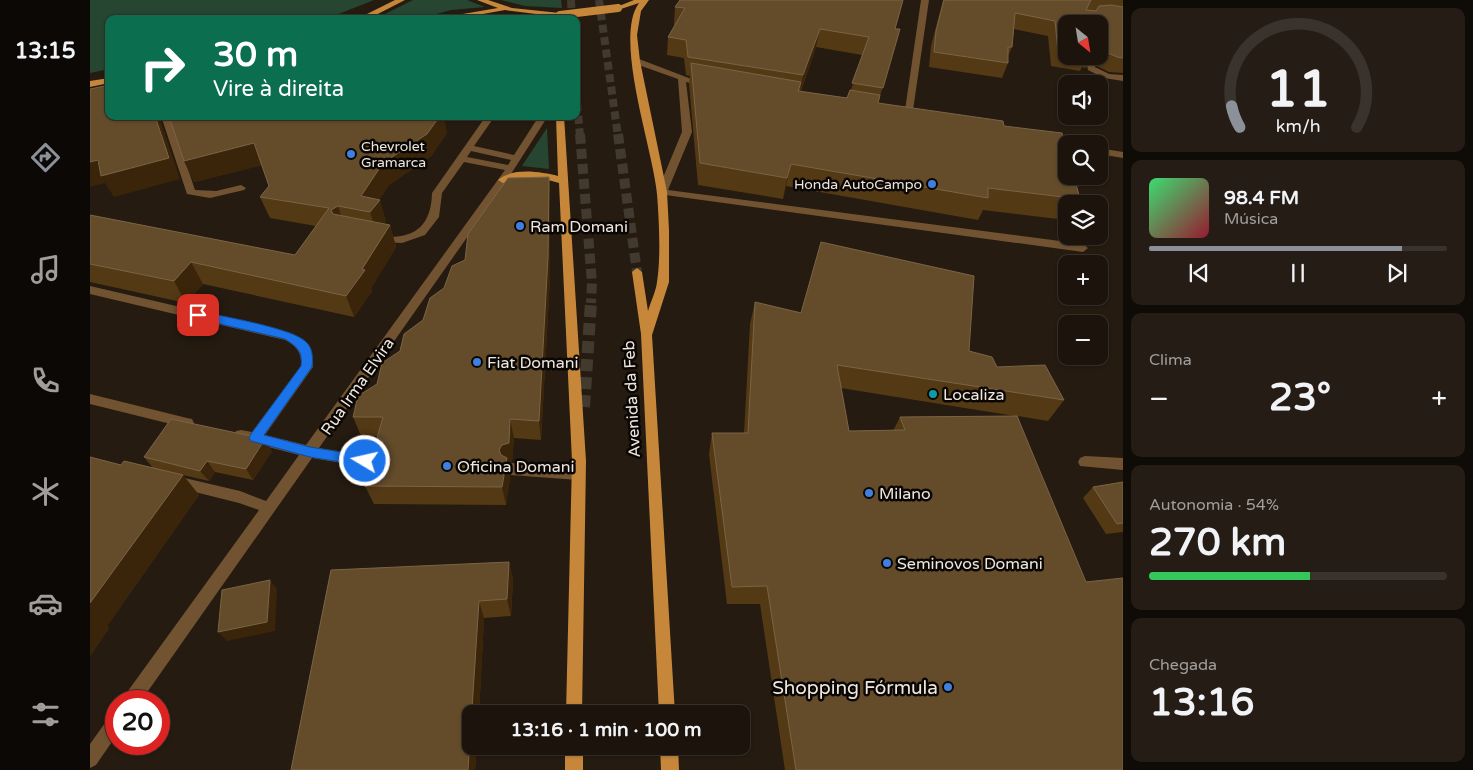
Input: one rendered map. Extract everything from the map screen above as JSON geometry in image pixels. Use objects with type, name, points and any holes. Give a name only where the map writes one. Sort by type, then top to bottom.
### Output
[{"type":"main road","points":[[369,15],[401,0]]},
{"type":"main road","points":[[481,0],[518,15]]},
{"type":"main road","points":[[469,15],[509,10],[560,15],[618,8],[641,0]]},
{"type":"main road","name":"Avenida da Feb","points":[[645,0],[637,11],[633,27],[636,61],[662,192],[663,282],[646,336],[666,705]]},
{"type":"main road","points":[[90,84],[105,81]]},
{"type":"main road","points":[[560,120],[579,468]]},
{"type":"main road","points":[[506,174],[541,174],[564,181]]},
{"type":"main road","points":[[637,272],[646,336]]},
{"type":"main road","points":[[574,705],[579,468],[584,407]]},
{"type":"main road","points":[[574,755],[574,770]]},
{"type":"main road","points":[[669,755],[670,770]]},
{"type":"street","points":[[908,117],[924,0]]},
{"type":"street","points":[[636,61],[682,79],[701,82]]},
{"type":"street","points":[[1090,65],[1090,68],[1097,72],[1123,78]]},
{"type":"street","points":[[682,79],[687,132],[662,192],[1083,248]]},
{"type":"street","points":[[166,120],[192,192],[200,195],[210,195],[241,188]]},
{"type":"street","points":[[370,237],[387,241],[405,241],[424,232],[438,205],[437,193],[488,120]]},
{"type":"street","name":"Rua Irma Elvira","points":[[139,690],[310,452],[506,174],[541,120]]},
{"type":"street","points":[[469,148],[516,158]]},
{"type":"street","points":[[1108,152],[1123,155]]},
{"type":"street","points":[[460,158],[506,174]]},
{"type":"street","points":[[90,290],[288,336],[302,344],[308,356],[307,367],[255,438]]},
{"type":"street","points":[[90,399],[203,427]]},
{"type":"street","points":[[166,436],[177,421]]},
{"type":"street","points":[[229,432],[310,452],[383,464]]},
{"type":"street","points":[[1085,462],[1123,464]]},
{"type":"street","points":[[512,469],[579,468]]},
{"type":"street","points":[[158,477],[240,497],[270,508]]},
{"type":"street","points":[[90,759],[105,738]]},
{"type":"green space","points":[[90,0],[374,0],[336,15],[105,15],[105,70],[90,73]]},
{"type":"green space","points":[[413,0],[467,0],[485,7],[451,10],[433,15],[383,15]]},
{"type":"green space","points":[[501,0],[561,0],[562,8],[525,6]]},
{"type":"green space","points":[[547,128],[549,169],[522,166]]},
{"type":"building","points":[[680,0],[903,0],[895,29],[900,29],[883,88],[852,83],[869,37],[820,29],[803,75],[688,57],[686,40],[668,37],[685,8],[675,7]]},
{"type":"building","points":[[944,0],[1091,0],[1086,10],[1096,11],[1099,6],[1111,5],[1123,7],[1123,58],[1108,53],[1108,15],[1058,15],[1058,52],[1055,21],[1015,13],[1012,47],[1008,47],[1008,63],[934,52],[936,31]]},
{"type":"building","points":[[691,63],[801,82],[798,91],[847,98],[850,90],[880,95],[878,103],[1003,121],[1004,126],[1062,133],[1062,135],[1058,135],[1058,185],[1076,185],[1079,195],[1058,196],[988,188],[988,198],[791,164],[787,178],[700,163]]},
{"type":"building","points":[[105,86],[105,120],[156,120],[169,158],[101,176],[98,160],[90,162],[90,89]]},
{"type":"building","points":[[170,120],[437,120],[427,134],[383,163],[361,196],[380,200],[370,212],[338,206],[331,210],[333,214],[390,225],[362,269],[365,270],[346,296],[191,262],[174,281],[90,264],[90,215],[295,255],[329,208],[260,197],[269,186],[254,143],[184,161]]},
{"type":"building","points":[[549,177],[548,257],[539,421],[510,419],[509,443],[502,445],[499,450],[501,455],[507,458],[502,487],[365,486],[373,453],[381,451],[384,446],[382,440],[377,438],[383,417],[353,417],[358,396],[377,384],[382,363],[400,351],[404,334],[423,320],[430,298],[444,288],[452,266],[465,260],[468,234],[508,178]]},
{"type":"building","points":[[821,242],[974,276],[969,351],[992,357],[997,367],[1045,365],[1064,400],[837,365],[849,431],[905,430],[900,417],[1017,416],[1086,582],[1123,578],[1123,770],[796,770],[767,586],[732,587],[712,433],[748,433],[755,302],[801,313]]},
{"type":"building","points":[[171,419],[265,439],[246,469],[207,461],[200,471],[144,457]]},
{"type":"building","points":[[90,457],[121,465],[124,461],[183,475],[90,603]]},
{"type":"building","points":[[1123,482],[1123,523],[1117,524],[1093,487]]},
{"type":"building","points":[[509,562],[507,599],[479,601],[472,705],[462,705],[462,755],[469,755],[468,770],[291,770],[331,570]]},
{"type":"building","points":[[270,580],[267,622],[218,632],[222,590]]},
{"type":"tunnel","points":[[571,0],[572,15]]},
{"type":"tunnel","points":[[599,0],[618,136]]},
{"type":"tunnel","points":[[579,120],[580,136]]},
{"type":"tunnel","points":[[580,134],[592,283],[591,303]]},
{"type":"tunnel","points":[[618,134],[637,272]]},
{"type":"tunnel","points":[[584,407],[591,302]]},
{"type":"place","name":"Chevrolet Gramarca","points":[[351,154]]},
{"type":"place","name":"Honda AutoCampo","points":[[932,184]]},
{"type":"place","name":"Ram Domani","points":[[520,226]]},
{"type":"place","name":"Fiat Domani","points":[[477,362]]},
{"type":"place","name":"Localiza","points":[[933,394]]},
{"type":"place","name":"Oficina Domani","points":[[447,466]]},
{"type":"place","name":"Milano","points":[[869,493]]},
{"type":"place","name":"Seminovos Domani","points":[[887,563]]},
{"type":"place","name":"Shopping Fórmula","points":[[948,687]]},
{"type":"route","points":[[198,315],[288,336],[302,344],[308,356],[307,367],[255,438],[310,452],[365,461]]}]
